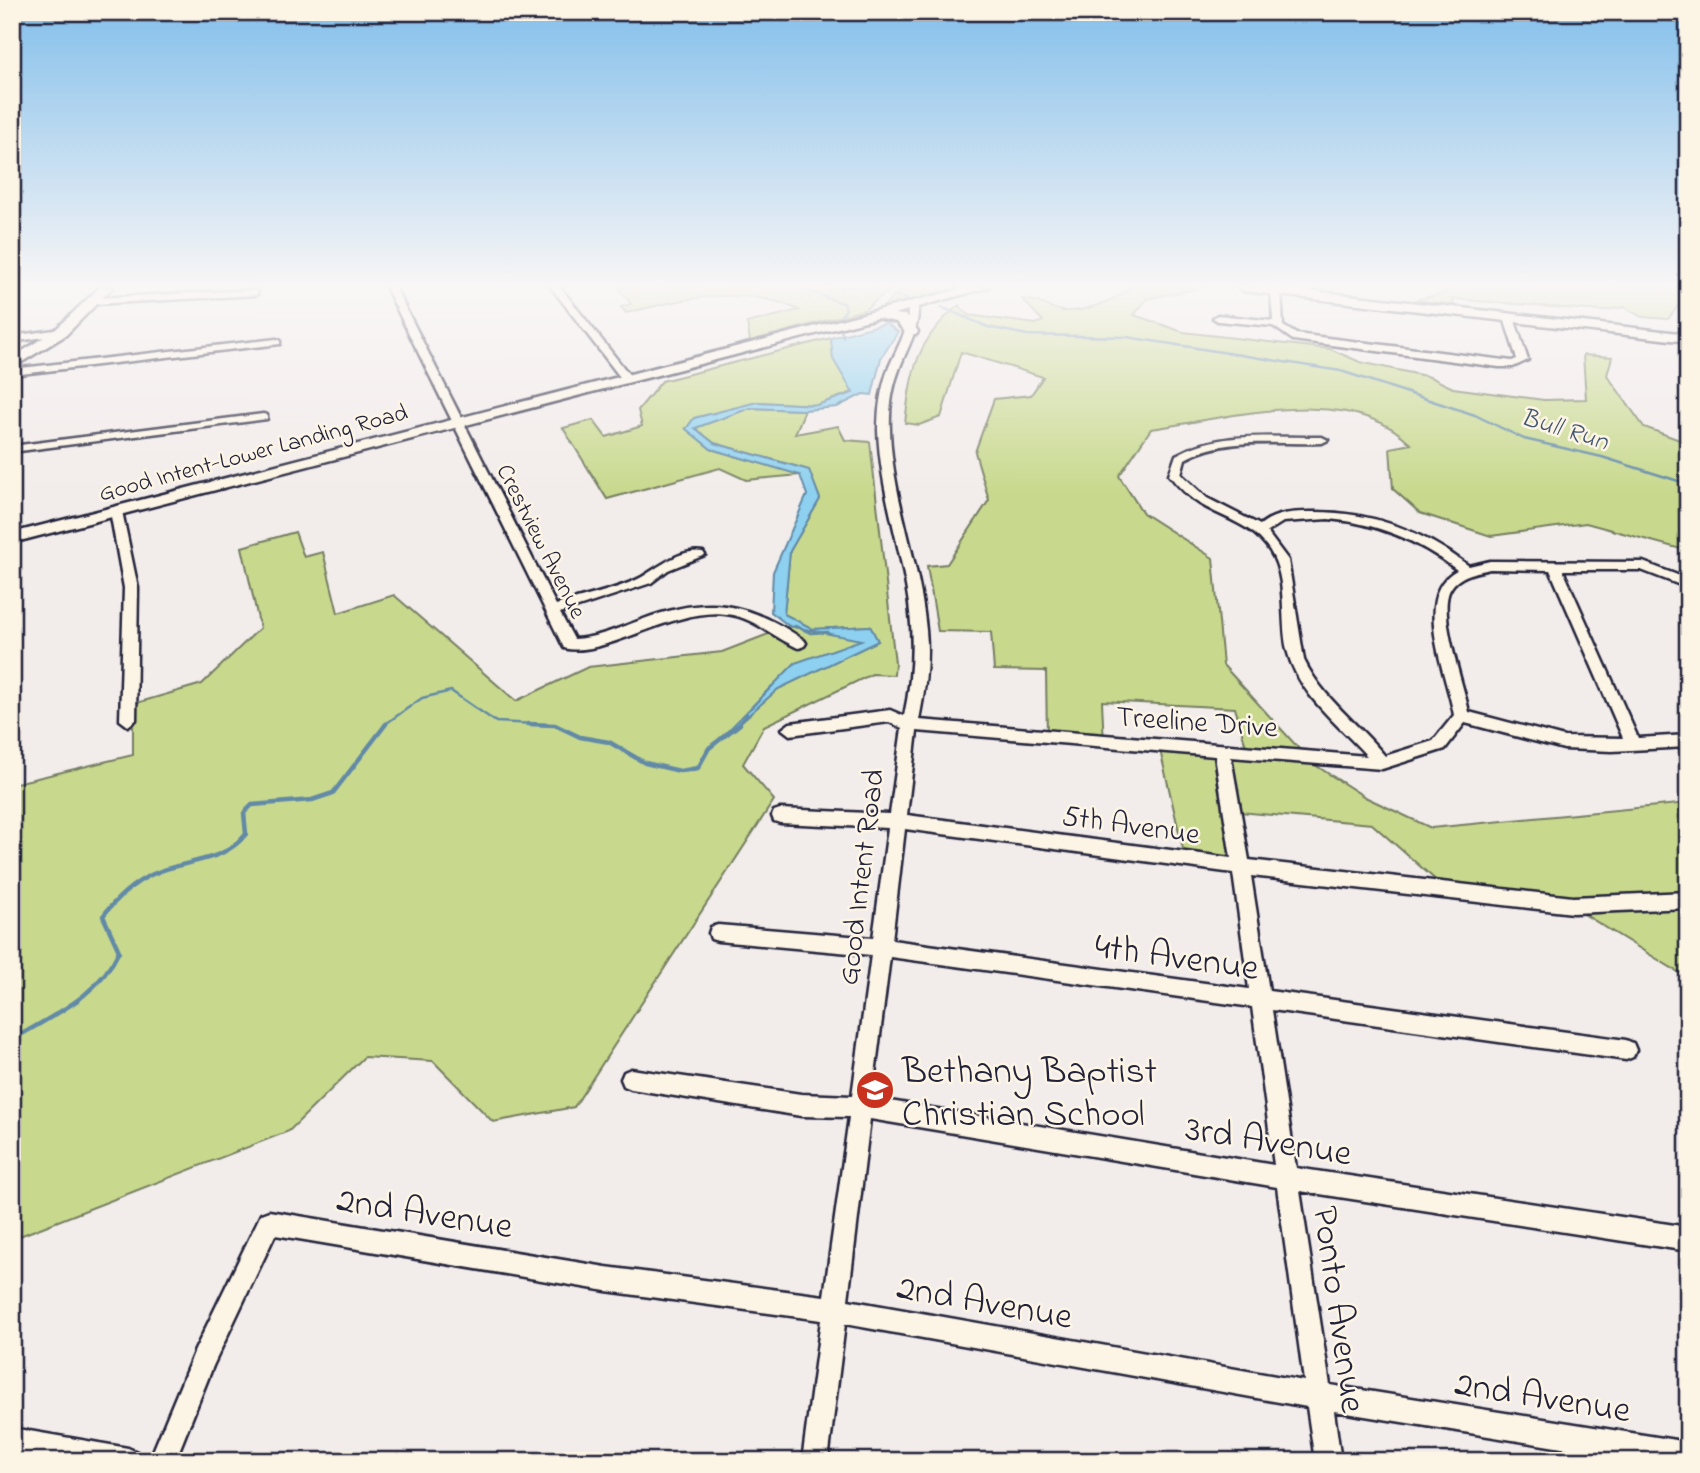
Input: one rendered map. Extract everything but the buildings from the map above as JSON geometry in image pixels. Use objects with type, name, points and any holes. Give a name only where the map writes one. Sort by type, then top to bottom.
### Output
[{"type":"main road","name":"Good Intent-Lower Landing Road","points":[[12,538],[721,356]]},
{"type":"street","points":[[12,372],[155,356]]},
{"type":"street","name":"Crestview Avenue","points":[[423,356],[569,644],[600,639],[678,611],[704,607],[749,613],[767,620],[794,640]]},
{"type":"street","points":[[609,356],[627,379]]},
{"type":"street","name":"Good Intent Road","points":[[816,1461],[910,725],[919,679],[919,627],[894,506],[884,431],[891,375],[900,356]]},
{"type":"street","points":[[1441,356],[1513,364],[1521,362],[1524,356]]},
{"type":"street","points":[[12,449],[263,417]]},
{"type":"street","points":[[1322,440],[1235,441],[1190,450],[1180,457],[1175,475],[1195,495],[1248,520],[1261,531],[1278,553],[1297,660],[1308,682],[1369,744],[1382,763]]},
{"type":"street","points":[[116,511],[131,588],[128,720]]},
{"type":"street","points":[[1261,531],[1279,518],[1333,514],[1359,517],[1388,525],[1438,547],[1467,571]]},
{"type":"street","points":[[552,611],[646,580],[663,567],[698,555]]},
{"type":"street","points":[[1688,584],[1643,566],[1518,564],[1467,571],[1452,579],[1442,590],[1439,620],[1462,716],[1564,743],[1688,741]]},
{"type":"street","points":[[1555,566],[1633,743]]},
{"type":"street","name":"Treeline Drive","points":[[790,729],[890,716],[910,725],[1382,763],[1439,745],[1462,716]]},
{"type":"street","name":"Ponto Avenue","points":[[1222,752],[1328,1461]]},
{"type":"street","name":"5th Avenue","points":[[780,816],[898,821],[1241,867],[1573,905],[1688,900]]},
{"type":"street","name":"4th Avenue","points":[[718,933],[881,947],[1626,1050]]},
{"type":"street","name":"3rd Avenue","points":[[631,1079],[801,1105],[861,1107],[1287,1178],[1688,1239]]},
{"type":"street","name":"2nd Avenue","points":[[162,1461],[204,1359],[269,1222],[606,1279],[835,1310],[1318,1396],[1688,1455]]},
{"type":"street","points":[[12,1441],[128,1461]]},
{"type":"green space","points":[[761,356],[833,356],[853,392],[817,405],[757,402],[686,428],[711,449],[800,475],[746,480],[720,468],[607,499],[563,428],[593,420],[606,437],[642,426],[638,410],[662,381]]},
{"type":"green space","points":[[919,356],[960,356],[941,417],[919,425],[905,423],[913,372]]},
{"type":"green space","points":[[973,356],[1346,356],[1360,362],[1430,377],[1453,388],[1544,400],[1586,399],[1583,356],[1612,357],[1607,375],[1644,427],[1688,443],[1688,551],[1586,523],[1491,536],[1420,513],[1393,489],[1390,448],[1411,444],[1386,425],[1356,414],[1323,409],[1252,413],[1151,429],[1119,476],[1143,513],[1213,558],[1223,665],[1312,763],[1365,797],[1431,828],[1688,803],[1688,978],[1582,913],[1455,897],[1372,824],[1229,811],[1235,867],[1186,862],[1160,750],[1249,757],[1235,708],[1102,701],[1104,745],[1047,738],[1046,671],[994,670],[991,632],[938,631],[927,566],[947,564],[989,500],[975,452],[994,399],[1031,395],[1043,377]]},
{"type":"green space","points":[[750,408],[805,410],[795,434],[838,426],[845,440],[870,442],[895,663],[894,675],[872,674],[764,726],[743,764],[774,800],[574,1107],[493,1122],[433,1061],[364,1057],[289,1131],[12,1239],[12,784],[133,755],[133,704],[202,684],[260,628],[242,547],[295,532],[304,557],[323,552],[338,613],[394,595],[516,701],[588,667],[722,652],[789,626],[863,640],[795,663],[721,739],[778,689],[878,641],[870,626],[813,629],[784,614],[790,551],[820,499],[809,470],[714,443],[695,428]]},
{"type":"water","points":[[833,356],[882,356],[872,395],[863,394],[837,407],[805,410],[750,408],[695,428],[714,443],[809,470],[820,499],[790,551],[784,614],[813,629],[870,626],[878,641],[778,689],[710,749],[795,663],[861,640],[789,626],[771,612],[773,572],[807,495],[800,475],[711,449],[686,429],[694,418],[757,402],[817,405],[853,393]]},
{"type":"waterway","name":"Bull Run","points":[[1245,356],[1341,371],[1475,415],[1524,439],[1602,457],[1688,484]]},
{"type":"waterway","points":[[795,626],[811,633],[828,632]]},
{"type":"waterway","points":[[751,708],[772,686]]},
{"type":"waterway","points":[[384,725],[422,698],[451,691],[496,722],[556,725]]},
{"type":"waterway","points":[[738,725],[747,714]]},
{"type":"waterway","points":[[12,1040],[87,993],[110,967],[119,951],[103,916],[125,892],[153,874],[215,856],[237,844],[246,834],[244,813],[252,805],[312,800],[333,793],[386,724]]},
{"type":"waterway","points":[[528,724],[555,725],[580,737],[609,742],[645,763],[680,771],[698,768],[709,748],[740,724]]},
{"type":"place","name":"Bethany Baptist Christian School","points":[[875,1090]]}]
